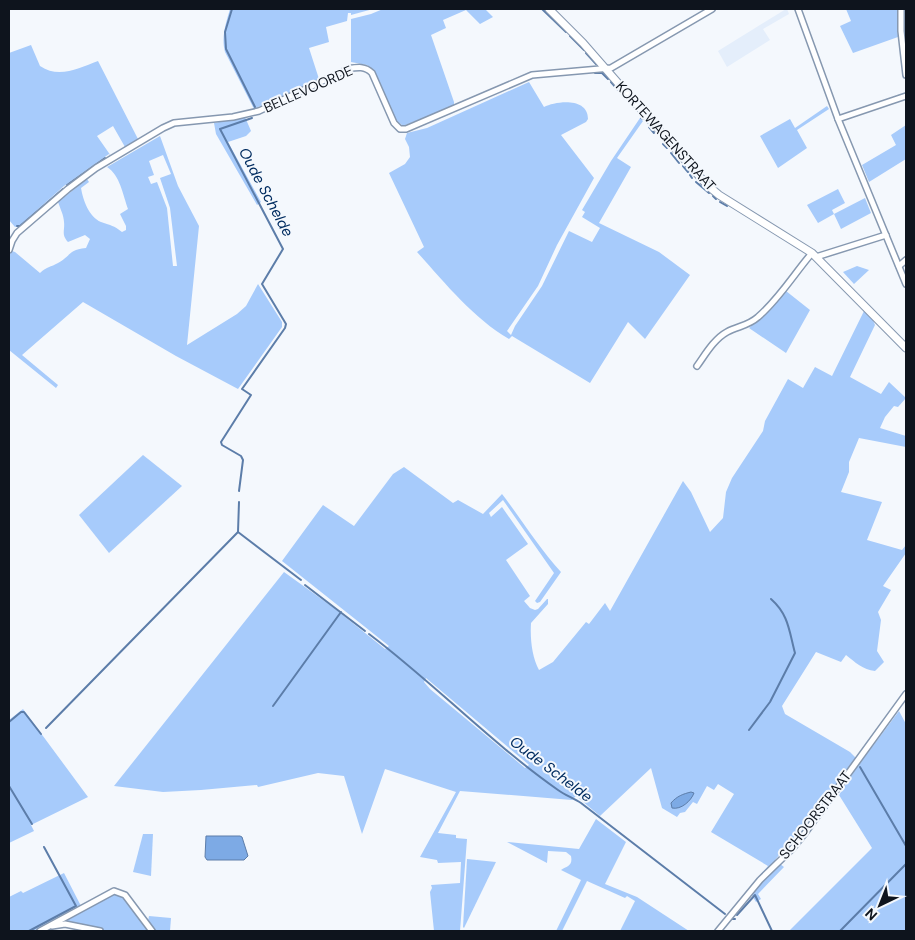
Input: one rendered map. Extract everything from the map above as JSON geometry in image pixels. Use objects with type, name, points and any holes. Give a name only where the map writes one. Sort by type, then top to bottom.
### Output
[{"type":"street","name":"KORTEWAGENSTRAAT","points":[[549,9],[606,68],[707,185],[721,196],[814,255],[906,348]]},
{"type":"street","points":[[606,68],[610,68],[712,9]]},
{"type":"street","points":[[798,9],[838,119],[906,284]]},
{"type":"street","points":[[901,9],[901,31],[906,76]]},
{"type":"street","name":"BELLEVOORDE","points":[[9,250],[17,233],[68,189],[96,168],[163,128],[174,124],[233,118],[260,111],[348,69],[361,67],[372,73],[390,117],[400,129],[406,129],[532,75],[606,68]]},
{"type":"street","points":[[838,119],[906,96]]},
{"type":"street","points":[[697,366],[718,339],[726,332],[748,325],[758,317],[814,255],[886,235]]},
{"type":"street","points":[[899,266],[906,260]]},
{"type":"street","name":"SCHOORSTRAAT","points":[[718,931],[760,880],[792,849],[805,833],[906,694]]},
{"type":"street","points":[[40,931],[114,891],[125,895],[152,931]]},
{"type":"street","points":[[49,926],[65,924],[100,931]]},
{"type":"shaded area","points":[[230,9],[373,9],[351,15],[351,13],[348,13],[347,21],[326,27],[329,42],[309,48],[319,79],[254,109],[225,52],[224,35]]},
{"type":"shaded area","points":[[383,9],[485,9],[493,17],[480,24],[466,10],[443,20],[446,28],[431,35],[454,106],[403,126],[396,120],[374,70],[367,65],[351,62],[351,19]]},
{"type":"shaded area","points":[[786,9],[789,14],[763,29],[770,40],[727,67],[718,51]]},
{"type":"shaded area","points":[[846,9],[897,9],[898,37],[853,53],[840,26],[851,21]]},
{"type":"shaded area","points":[[31,45],[40,66],[54,72],[69,71],[98,61],[138,139],[125,147],[113,126],[97,136],[111,156],[109,154],[64,186],[19,226],[15,227],[9,220],[9,53]]},
{"type":"shaded area","points":[[529,82],[544,107],[556,103],[570,102],[583,107],[587,112],[588,119],[586,122],[561,135],[594,178],[557,245],[538,286],[507,331],[511,335],[542,286],[569,231],[592,242],[600,228],[582,217],[585,212],[582,210],[611,161],[640,118],[643,121],[617,158],[631,167],[599,223],[659,252],[690,275],[645,339],[628,322],[590,383],[512,336],[509,339],[496,331],[460,299],[417,252],[424,247],[389,173],[405,164],[410,157],[409,147],[405,139],[407,133],[427,128]]},
{"type":"shaded area","points":[[827,106],[829,109],[797,130],[807,148],[778,168],[760,136],[790,119],[795,128]]},
{"type":"shaded area","points":[[245,117],[251,131],[246,136],[228,142],[261,202],[257,205],[216,134],[214,123]]},
{"type":"shaded area","points":[[906,125],[906,159],[869,182],[862,165],[896,145],[891,135]]},
{"type":"shaded area","points":[[160,136],[178,186],[199,226],[187,345],[237,314],[246,306],[258,284],[282,322],[282,327],[238,389],[176,356],[83,302],[22,355],[58,385],[56,388],[9,350],[9,255],[12,251],[15,252],[40,273],[73,252],[86,248],[90,239],[85,235],[68,242],[64,235],[64,220],[58,202],[87,179],[89,182],[81,188],[85,203],[93,216],[97,220],[122,232],[126,230],[120,214],[128,209],[123,192],[115,175],[107,167]],"holes":[[[163,155],[171,174],[160,178],[170,208],[177,266],[173,266],[167,208],[157,182],[151,184],[148,177],[154,175],[149,161]]]},
{"type":"shaded area","points":[[838,189],[845,203],[832,210],[834,214],[818,223],[807,205]]},
{"type":"shaded area","points":[[865,198],[871,213],[841,229],[834,214]]},
{"type":"shaded area","points":[[857,266],[869,270],[854,284],[843,272]]},
{"type":"shaded area","points":[[786,291],[810,310],[786,353],[749,328]]},
{"type":"shaded area","points":[[864,311],[873,320],[875,325],[850,377],[881,394],[889,382],[906,398],[898,407],[894,406],[885,417],[880,428],[906,436],[906,447],[859,438],[849,462],[849,472],[841,492],[882,502],[867,540],[902,550],[906,545],[906,553],[883,586],[891,590],[878,612],[881,620],[877,651],[884,662],[875,671],[863,667],[846,655],[841,662],[816,652],[782,706],[785,714],[850,752],[856,758],[831,793],[775,860],[784,867],[758,894],[761,899],[756,902],[748,889],[768,866],[711,832],[734,794],[718,784],[714,790],[707,786],[697,804],[693,802],[685,812],[680,813],[677,817],[662,808],[651,768],[600,816],[576,796],[572,800],[460,791],[438,833],[456,835],[456,838],[467,839],[460,931],[434,931],[430,892],[431,885],[460,883],[461,862],[438,863],[437,860],[420,857],[456,792],[385,769],[362,834],[344,776],[318,773],[258,787],[257,785],[163,792],[114,786],[284,572],[334,608],[385,649],[389,646],[282,561],[323,505],[354,526],[393,474],[404,467],[453,503],[458,500],[483,514],[502,494],[561,572],[540,602],[537,603],[535,601],[554,573],[503,500],[489,513],[491,517],[502,507],[528,544],[506,560],[530,596],[524,601],[530,608],[535,610],[548,599],[548,604],[531,623],[532,648],[539,670],[553,662],[586,622],[589,624],[605,603],[610,611],[683,481],[691,492],[710,532],[723,518],[726,492],[732,478],[763,431],[765,421],[788,379],[803,388],[815,367],[832,376]],"holes":[[[426,678],[529,765],[525,768],[430,689],[424,682]]]},
{"type":"shaded area","points":[[143,455],[182,486],[109,553],[79,515]]},
{"type":"shaded area","points":[[23,709],[88,797],[31,825],[34,831],[9,843],[9,720]]},
{"type":"shaded area","points":[[899,711],[906,724],[906,931],[789,931],[872,848],[839,795],[855,770]]},
{"type":"shaded area","points":[[691,792],[694,793],[691,799],[679,808],[672,808],[671,803]]},
{"type":"shaded area","points":[[596,819],[626,842],[605,884],[637,897],[689,931],[620,931],[635,901],[627,896],[625,898],[587,881],[562,931],[556,931],[581,880],[561,870],[570,864],[571,856],[566,852],[548,851],[547,863],[507,842],[579,849]]},
{"type":"shaded area","points":[[143,834],[153,834],[151,876],[133,872]]},
{"type":"shaded area","points":[[206,836],[240,836],[248,856],[244,860],[207,860],[205,857]]},
{"type":"shaded area","points":[[467,859],[496,862],[464,928],[463,927]]},
{"type":"shaded area","points":[[64,873],[81,906],[33,931],[9,931],[9,897],[21,891],[23,893]]},
{"type":"shaded area","points":[[117,894],[130,905],[149,931],[106,931],[68,922],[65,919],[112,895]]},
{"type":"shaded area","points":[[149,916],[171,918],[170,931],[156,931],[148,921]]},
{"type":"waterway","name":"Oude Schelde","points":[[232,9],[225,32],[226,49],[255,107]]},
{"type":"waterway","points":[[542,9],[566,32]]},
{"type":"waterway","points":[[570,36],[584,50]]},
{"type":"waterway","points":[[586,53],[596,64]]},
{"type":"waterway","points":[[595,73],[602,73],[608,79]]},
{"type":"waterway","points":[[611,82],[618,90]]},
{"type":"waterway","name":"Oude Schelde","points":[[239,491],[243,460],[241,456],[222,445],[221,442],[251,395],[242,389],[286,324],[262,284],[283,249],[220,129],[252,118]]},
{"type":"waterway","points":[[649,127],[654,133]]},
{"type":"waterway","points":[[663,144],[667,148]]},
{"type":"waterway","points":[[671,153],[679,163]]},
{"type":"waterway","points":[[67,185],[105,158]]},
{"type":"waterway","points":[[683,166],[688,172]]},
{"type":"waterway","points":[[696,182],[709,193]]},
{"type":"waterway","points":[[17,226],[20,226],[63,189]]},
{"type":"waterway","points":[[713,196],[716,199]]},
{"type":"waterway","points":[[720,202],[727,206]]},
{"type":"waterway","name":"Oude Schelde","points":[[239,502],[238,532],[301,580]]},
{"type":"waterway","points":[[46,728],[238,532]]},
{"type":"waterway","name":"Oude Schelde","points":[[305,585],[365,631]]},
{"type":"waterway","points":[[749,730],[770,702],[795,653],[785,617],[771,599]]},
{"type":"waterway","points":[[273,706],[341,612]]},
{"type":"waterway","name":"Oude Schelde","points":[[369,634],[417,672],[533,772],[561,792],[581,803],[725,914]]},
{"type":"waterway","points":[[9,722],[21,712],[24,712],[41,734]]},
{"type":"waterway","points":[[860,767],[906,846]]},
{"type":"waterway","points":[[9,786],[32,824]]},
{"type":"waterway","points":[[29,931],[76,906],[44,847]]},
{"type":"waterway","points":[[840,931],[906,864]]},
{"type":"waterway","name":"Oude Schelde","points":[[737,915],[755,895],[772,931]]}]
